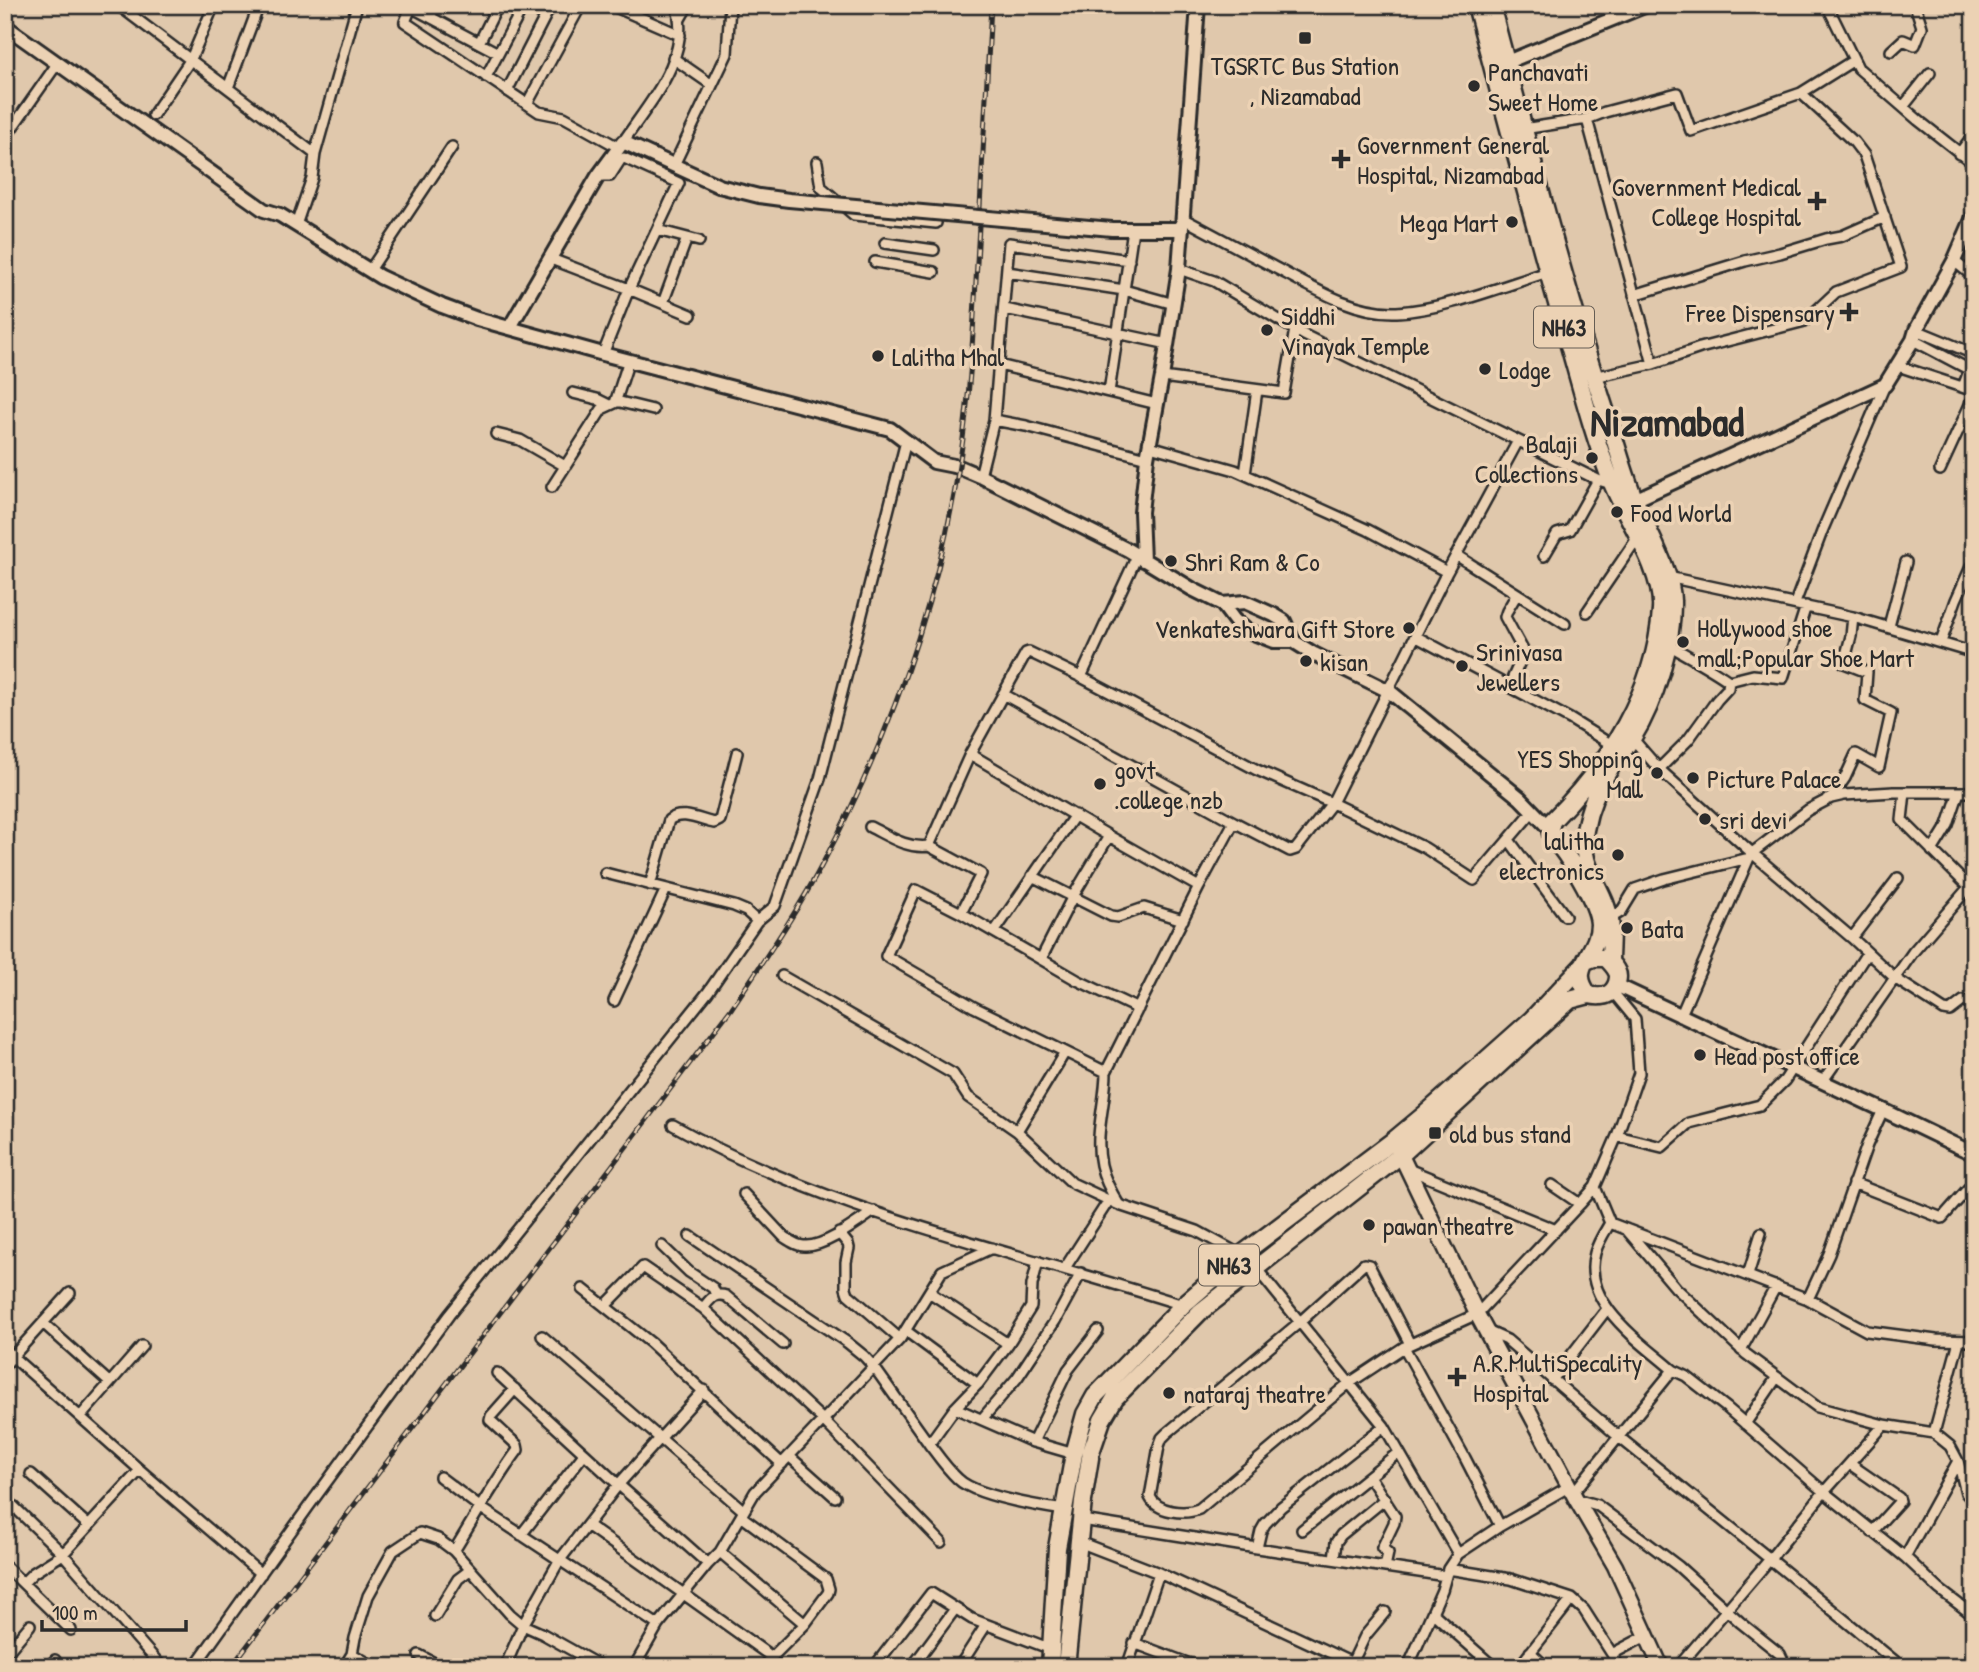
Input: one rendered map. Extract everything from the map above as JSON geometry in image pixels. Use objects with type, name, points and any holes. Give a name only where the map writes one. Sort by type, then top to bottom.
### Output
[{"type":"highway","name":"NH63","points":[[1066,1667],[1083,1501],[1091,1452],[1106,1411],[1115,1398],[1200,1312],[1401,1155],[1570,1000],[1589,995],[1598,997],[1614,988],[1618,978],[1617,971],[1610,962],[1603,900],[1590,874],[1584,852],[1584,832],[1598,789],[1647,712],[1667,644],[1672,604],[1668,577],[1629,498],[1605,482],[1476,5]]},
{"type":"highway","name":"NH63","points":[[1491,5],[1523,129],[1638,537],[1656,576],[1662,608],[1649,673],[1632,715],[1586,782],[1552,821],[1554,836],[1604,922]]},
{"type":"highway","points":[[1554,836],[1566,846],[1574,845],[1581,840],[1584,832],[1580,816],[1573,812],[1560,812]]},
{"type":"highway","name":"NH63","points":[[1050,1667],[1057,1549],[1074,1454],[1085,1414],[1095,1396],[1183,1305],[1241,1255],[1401,1155],[1584,963],[1604,922]]},
{"type":"highway","points":[[1589,995],[1582,986],[1579,974],[1584,963],[1594,958],[1606,958],[1610,962]]},
{"type":"main road","points":[[1140,558],[1140,512],[1178,269],[1198,5]]},
{"type":"main road","points":[[1507,62],[1647,5]]},
{"type":"main road","points":[[5,26],[264,210],[280,215],[370,270],[442,306],[477,319],[603,354],[890,429],[934,462],[959,467],[980,476],[1140,558],[1222,604],[1246,630],[1274,641],[1293,641],[1389,691],[1520,798],[1554,836]]},
{"type":"main road","points":[[510,327],[598,176],[620,145],[674,165],[719,186],[759,196],[1112,229],[1181,224]]},
{"type":"main road","points":[[1629,498],[1885,385],[1898,366],[1954,261],[1973,216]]},
{"type":"main road","points":[[1222,604],[1245,602],[1275,615],[1284,621],[1293,641]]},
{"type":"main road","points":[[1614,988],[1974,1154]]},
{"type":"main road","points":[[1401,1155],[1477,1314],[1615,1566],[1661,1667]]},
{"type":"street","points":[[118,5],[315,154]]},
{"type":"street","points":[[153,115],[191,59],[214,5]]},
{"type":"street","points":[[228,88],[259,5]]},
{"type":"street","points":[[296,225],[312,178],[315,154],[357,5]]},
{"type":"street","points":[[430,17],[435,5]]},
{"type":"street","points":[[480,43],[498,5]]},
{"type":"street","points":[[485,77],[524,5]]},
{"type":"street","points":[[507,91],[551,5]]},
{"type":"street","points":[[527,104],[581,5]]},
{"type":"street","points":[[611,5],[680,35]]},
{"type":"street","points":[[498,53],[412,6],[405,22],[543,114],[564,117],[620,145],[669,73],[680,35],[680,19],[676,5]]},
{"type":"street","points":[[680,19],[688,5]]},
{"type":"street","points":[[674,165],[727,54],[730,5]]},
{"type":"street","points":[[1827,5],[1858,68],[1974,164]]},
{"type":"street","points":[[1891,51],[1903,40],[1915,45],[1922,27],[1915,5]]},
{"type":"street","points":[[673,58],[712,85]]},
{"type":"street","points":[[1523,129],[1587,119],[1605,111],[1677,93],[1691,131],[1801,93],[1854,60]]},
{"type":"street","points":[[5,138],[57,64]]},
{"type":"street","points":[[1903,107],[1930,73]]},
{"type":"street","points":[[1594,377],[1653,364],[1700,348],[1805,321],[1836,292],[1901,267],[1864,155],[1854,142],[1801,93]]},
{"type":"street","points":[[1587,119],[1653,364]]},
{"type":"street","points":[[1959,154],[1974,134]]},
{"type":"street","points":[[370,270],[452,148]]},
{"type":"street","points":[[598,176],[610,176],[624,158],[678,181],[679,185],[629,289],[603,354]]},
{"type":"street","points":[[817,162],[821,187],[854,215],[936,223]]},
{"type":"street","points":[[1634,295],[1745,261],[1842,236],[1885,217]]},
{"type":"street","points":[[1181,224],[1317,290],[1354,306],[1371,310],[1396,312],[1438,306],[1548,272]]},
{"type":"street","points":[[1109,392],[1133,229]]},
{"type":"street","points":[[657,230],[699,242]]},
{"type":"street","points":[[663,303],[687,238]]},
{"type":"street","points":[[885,243],[934,250]]},
{"type":"street","points":[[980,476],[994,420],[1009,243],[1129,260]]},
{"type":"street","points":[[551,259],[691,315]]},
{"type":"street","points":[[1954,261],[1974,276]]},
{"type":"street","points":[[875,262],[934,272]]},
{"type":"street","points":[[1178,269],[1214,281],[1295,329],[1605,482],[1570,530],[1557,534],[1544,556]]},
{"type":"street","points":[[1007,272],[1124,290],[1174,304]]},
{"type":"street","points":[[1005,309],[1168,344]]},
{"type":"street","points":[[1162,377],[1284,393],[1295,329]]},
{"type":"street","points":[[1915,335],[1974,356],[1963,387]]},
{"type":"street","points":[[1915,335],[1970,370]]},
{"type":"street","points":[[552,487],[602,409],[612,403],[629,360]]},
{"type":"street","points":[[999,365],[1157,404]]},
{"type":"street","points":[[1898,366],[1974,391]]},
{"type":"street","points":[[1795,603],[1822,529],[1885,385]]},
{"type":"street","points":[[1245,474],[1257,390]]},
{"type":"street","points":[[573,393],[653,410]]},
{"type":"street","points":[[1940,470],[1974,396]]},
{"type":"street","points":[[994,420],[1235,470],[1368,530],[1447,572]]},
{"type":"street","points":[[496,434],[520,440],[565,466]]},
{"type":"street","points":[[194,1667],[449,1315],[708,992],[757,920],[771,911],[778,901],[820,779],[906,441]]},
{"type":"street","points":[[1003,694],[1234,822],[1290,851],[1296,849],[1332,803],[1447,572],[1518,441]]},
{"type":"street","points":[[1974,472],[1971,501],[1974,505]]},
{"type":"street","points":[[1587,612],[1638,537]]},
{"type":"street","points":[[1456,555],[1564,624]]},
{"type":"street","points":[[1081,677],[1140,558]]},
{"type":"street","points":[[1941,642],[1974,560]]},
{"type":"street","points":[[1889,626],[1906,562]]},
{"type":"street","points":[[1668,577],[1853,617],[1974,653]]},
{"type":"street","points":[[1509,686],[1523,654],[1522,647],[1505,617],[1517,594]]},
{"type":"street","points":[[1667,644],[1703,663],[1729,681],[1754,675],[1783,678],[1806,606]]},
{"type":"street","points":[[1831,798],[1845,778],[1856,754],[1879,767],[1891,713],[1866,700],[1867,672],[1844,663],[1853,617]]},
{"type":"street","points":[[1415,635],[1570,719],[1612,745]]},
{"type":"street","points":[[929,846],[970,754],[1024,655],[1029,652],[1257,770],[1425,848],[1472,880],[1476,879],[1533,811]]},
{"type":"street","points":[[1659,769],[1688,740],[1728,688],[1729,681]]},
{"type":"street","points":[[1632,738],[1659,769],[1750,856],[1852,939],[1896,979],[1944,1010],[1950,1011],[1963,1001],[1974,1004]]},
{"type":"street","points":[[650,885],[671,817],[682,815],[714,824],[720,820],[737,753]]},
{"type":"street","points":[[970,754],[1199,887]]},
{"type":"street","points":[[1822,1082],[1913,952],[1972,887],[1902,820],[1905,792]]},
{"type":"street","points":[[1604,922],[1621,912],[1636,890],[1664,879],[1750,856],[1808,810],[1831,798],[1905,792],[1974,793]]},
{"type":"street","points":[[1932,851],[1948,825],[1959,792]]},
{"type":"street","points":[[995,931],[1075,815]]},
{"type":"street","points":[[1118,1205],[1101,1164],[1099,1146],[1106,1072],[1234,822]]},
{"type":"street","points":[[870,827],[904,844],[929,846],[981,874],[961,913]]},
{"type":"street","points":[[1041,959],[1072,898],[1109,836]]},
{"type":"street","points":[[1509,840],[1565,916]]},
{"type":"street","points":[[1680,1017],[1750,856]]},
{"type":"street","points":[[605,873],[734,906],[757,920]]},
{"type":"street","points":[[1032,876],[1111,916],[1118,917],[1144,908],[1183,920]]},
{"type":"street","points":[[1852,939],[1898,878]]},
{"type":"street","points":[[614,1001],[666,889]]},
{"type":"street","points":[[1106,1072],[974,1007],[886,956],[916,890],[995,931],[1077,980],[1138,1009]]},
{"type":"street","points":[[1617,1136],[1662,1147],[1689,1124],[1760,1105],[1786,1080],[1867,953]]},
{"type":"street","points":[[782,976],[953,1074],[968,1097],[1017,1131],[1072,1183],[1118,1205],[1197,1231],[1241,1255],[1256,1268],[1301,1321],[1348,1384],[1384,1426],[1458,1554]]},
{"type":"street","points":[[1500,1526],[1407,1345],[1369,1265],[1366,1264],[1162,1438],[1150,1497],[1155,1506],[1163,1509],[1192,1512],[1199,1509],[1348,1384],[1407,1345],[1477,1314],[1580,1204],[1595,1187],[1617,1136],[1639,1073],[1634,1019],[1614,988]]},
{"type":"street","points":[[1017,1131],[1065,1052]]},
{"type":"street","points":[[1808,1299],[1829,1254],[1867,1145],[1883,1110]]},
{"type":"street","points":[[673,1125],[710,1146],[805,1187],[911,1225],[1065,1268],[1183,1305]]},
{"type":"street","points":[[1401,1155],[1556,1230]]},
{"type":"street","points":[[1853,1183],[1942,1218],[1974,1182]]},
{"type":"street","points":[[1552,1185],[1580,1204]]},
{"type":"street","points":[[1595,1187],[1610,1223],[1808,1299],[1867,1331],[1936,1340],[1974,1341]]},
{"type":"street","points":[[744,1194],[791,1242],[806,1247],[839,1233],[874,1211]]},
{"type":"street","points":[[1065,1268],[1109,1200]]},
{"type":"street","points":[[1610,1223],[1598,1243],[1593,1269],[1596,1287],[1607,1309],[1673,1370],[1686,1376],[1745,1424],[1974,1616]]},
{"type":"street","points":[[1626,1229],[1676,1288],[1741,1350],[1817,1408],[1884,1425],[1934,1433],[1950,1446],[1958,1461],[1966,1493],[1974,1500]]},
{"type":"street","points":[[839,1233],[849,1248],[846,1262],[848,1294],[903,1335],[978,1384]]},
{"type":"street","points":[[1748,1275],[1761,1233]]},
{"type":"street","points":[[690,1236],[864,1356],[959,1480],[969,1486],[1034,1505],[1064,1510]]},
{"type":"street","points":[[662,1246],[689,1272],[713,1288],[716,1295]]},
{"type":"street","points":[[634,1667],[658,1625],[720,1552],[755,1492],[903,1335],[942,1271],[992,1248]]},
{"type":"street","points":[[929,1444],[1008,1344],[1031,1307],[1032,1284],[1038,1261]]},
{"type":"street","points":[[605,1307],[643,1267],[703,1308],[823,1420],[941,1542]]},
{"type":"street","points":[[982,1419],[1017,1378],[1055,1321],[1081,1273]]},
{"type":"street","points":[[1741,1350],[1776,1286]]},
{"type":"street","points":[[583,1289],[651,1343],[782,1464]]},
{"type":"street","points":[[929,1292],[1008,1344]]},
{"type":"street","points":[[5,1365],[9,1353],[43,1323],[70,1293]]},
{"type":"street","points":[[703,1308],[716,1295]]},
{"type":"street","points":[[716,1295],[726,1296],[783,1344]]},
{"type":"street","points":[[1552,1380],[1607,1309]]},
{"type":"street","points":[[43,1323],[110,1383]]},
{"type":"street","points":[[1034,1441],[1068,1370],[1098,1331]]},
{"type":"street","points":[[1487,1331],[1507,1340],[1619,1437],[1902,1667]]},
{"type":"street","points":[[542,1336],[743,1513],[828,1583],[828,1593],[805,1624],[765,1667]]},
{"type":"street","points":[[1934,1433],[1959,1341]]},
{"type":"street","points":[[82,1416],[142,1346]]},
{"type":"street","points":[[9,1353],[261,1574]]},
{"type":"street","points":[[1408,1667],[1433,1613],[1447,1573],[1458,1554],[1500,1526],[1573,1493],[1673,1370]]},
{"type":"street","points":[[497,1373],[708,1564]]},
{"type":"street","points":[[1745,1424],[1777,1377]]},
{"type":"street","points":[[454,1551],[496,1479],[518,1450],[517,1445],[490,1420],[515,1389]]},
{"type":"street","points":[[505,1667],[523,1625],[559,1561],[618,1485],[704,1390]]},
{"type":"street","points":[[955,1408],[1034,1441],[1074,1454]]},
{"type":"street","points":[[1678,1667],[1824,1492],[1884,1425]]},
{"type":"street","points":[[1257,1548],[1265,1524],[1281,1507],[1384,1426]]},
{"type":"street","points":[[1301,1530],[1399,1452]]},
{"type":"street","points":[[522,1535],[584,1454]]},
{"type":"street","points":[[789,1456],[835,1497]]},
{"type":"street","points":[[1905,1557],[1958,1461]]},
{"type":"street","points":[[1850,1464],[1900,1501],[1872,1532]]},
{"type":"street","points":[[23,1583],[33,1573],[63,1554],[140,1470]]},
{"type":"street","points":[[32,1474],[89,1526]]},
{"type":"street","points":[[1369,1476],[1395,1520],[1382,1546],[1388,1555],[1385,1567]]},
{"type":"street","points":[[440,1477],[559,1561],[658,1625]]},
{"type":"street","points":[[1573,1493],[1597,1505],[1678,1566],[1780,1654],[1786,1667]]},
{"type":"street","points":[[5,1498],[63,1554],[162,1667]]},
{"type":"street","points":[[1334,1559],[1336,1542],[1341,1535],[1385,1499]]},
{"type":"street","points":[[1082,1520],[1385,1567],[1511,1579],[1572,1599],[1584,1610],[1619,1667]]},
{"type":"street","points":[[587,1525],[772,1657]]},
{"type":"street","points":[[344,1667],[352,1654],[368,1597],[393,1550],[421,1533],[438,1539],[454,1551],[523,1625],[602,1667]]},
{"type":"street","points":[[1079,1542],[1159,1573],[1357,1665],[1365,1636],[1385,1612]]},
{"type":"street","points":[[720,1552],[805,1624]]},
{"type":"street","points":[[5,1566],[71,1630]]},
{"type":"street","points":[[435,1616],[458,1579],[470,1570]]},
{"type":"street","points":[[1127,1667],[1159,1573]]},
{"type":"street","points":[[874,1667],[931,1592],[955,1609],[986,1625],[1051,1649]]},
{"type":"street","points":[[1519,1667],[1572,1599]]},
{"type":"street","points":[[912,1667],[955,1609]]},
{"type":"street","points":[[1433,1613],[1494,1667]]},
{"type":"street","points":[[5,1655],[30,1625]]},
{"type":"street","points":[[958,1667],[986,1625]]},
{"type":"street","points":[[1612,1654],[1646,1636]]},
{"type":"street","points":[[1134,1643],[1198,1667]]},
{"type":"street","points":[[1530,1652],[1546,1667]]},
{"type":"street","points":[[352,1654],[375,1667]]},
{"type":"street","points":[[419,1655],[442,1667]]},
{"type":"railway","points":[[231,1667],[731,1009],[814,880],[848,814],[908,669],[938,569],[950,518],[972,355],[991,5]]},
{"type":"place","name":"TGSRTC Bus Station , Nizamabad","points":[[1305,38]]},
{"type":"place","name":"Panchavati Sweet Home","points":[[1474,86]]},
{"type":"place","name":"Government General Hospital, Nizamabad","points":[[1341,159]]},
{"type":"place","name":"Government Medical College Hospital","points":[[1817,201]]},
{"type":"place","name":"Mega Mart","points":[[1512,222]]},
{"type":"place","name":"Free Dispensary","points":[[1849,312]]},
{"type":"place","name":"Siddhi Vinayak Temple","points":[[1267,330]]},
{"type":"place","name":"Lalitha Mhal","points":[[878,356]]},
{"type":"place","name":"Lodge","points":[[1485,369]]},
{"type":"place","name":"Balaji Collections","points":[[1592,458]]},
{"type":"place","name":"Food World","points":[[1617,512]]},
{"type":"place","name":"Shri Ram & Co","points":[[1171,561]]},
{"type":"place","name":"Venkateshwara Gift Store","points":[[1409,628]]},
{"type":"place","name":"Hollywood shoe mall;Popular Shoe Mart","points":[[1683,642]]},
{"type":"place","name":"kisan","points":[[1306,661]]},
{"type":"place","name":"Srinivasa Jewellers","points":[[1462,666]]},
{"type":"place","name":"YES Shopping Mall","points":[[1657,773]]},
{"type":"place","name":"Picture Palace","points":[[1693,778]]},
{"type":"place","name":"govt .college nzb","points":[[1100,784]]},
{"type":"place","name":"sri devi","points":[[1705,819]]},
{"type":"place","name":"lalitha electronics","points":[[1618,855]]},
{"type":"place","name":"Bata","points":[[1627,928]]},
{"type":"place","name":"Head post office","points":[[1700,1055]]},
{"type":"place","name":"old bus stand","points":[[1435,1133]]},
{"type":"place","name":"pawan theatre","points":[[1369,1225]]},
{"type":"place","name":"A.R.MultiSpecality Hospital","points":[[1457,1377]]},
{"type":"place","name":"nataraj theatre","points":[[1169,1393]]},
{"type":"district","name":"Nizamabad","points":[[1667,421]]}]
